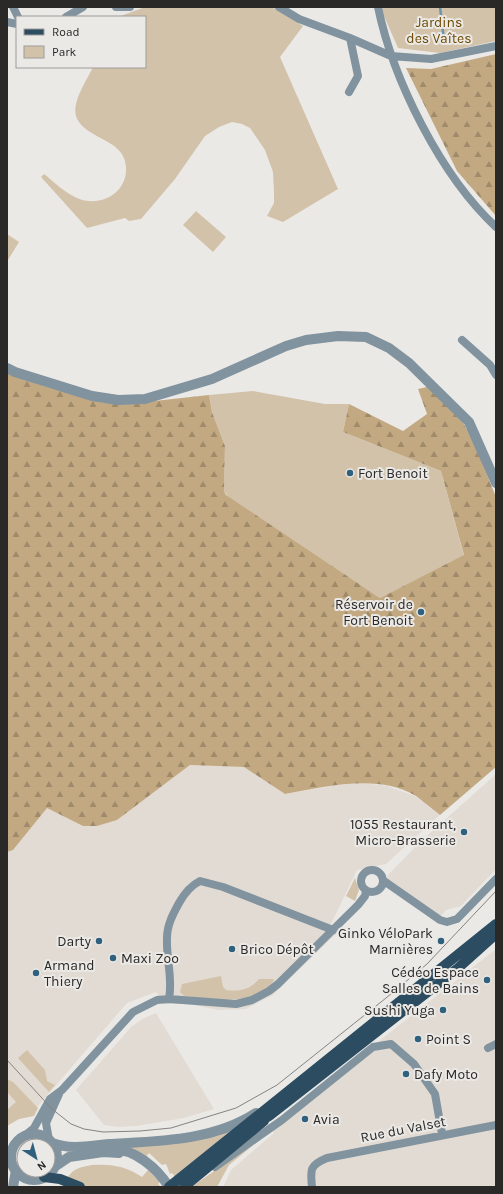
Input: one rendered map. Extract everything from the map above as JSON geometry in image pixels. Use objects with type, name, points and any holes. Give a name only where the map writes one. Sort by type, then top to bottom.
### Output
[{"type":"main road","points":[[180,1185],[294,1086],[496,924]]},
{"type":"main road","points":[[169,1187],[180,1185],[198,1176],[269,1116],[457,969],[496,934]]},
{"type":"main road","points":[[180,1185],[257,1123],[269,1116]]},
{"type":"main road","points":[[41,1178],[60,1179],[80,1187]]},
{"type":"street","points":[[13,7],[18,16]]},
{"type":"street","points":[[68,16],[83,7]]},
{"type":"street","points":[[116,7],[130,7]]},
{"type":"street","points":[[279,7],[299,19],[350,38],[391,56],[431,58],[496,46]]},
{"type":"street","points":[[378,7],[391,56],[420,121],[448,168],[479,210],[496,226]]},
{"type":"street","points":[[349,92],[358,76],[350,38]]},
{"type":"street","points":[[7,368],[15,372],[92,396],[118,400],[144,399],[212,379],[286,346],[306,340],[338,336],[366,337],[389,348],[409,363],[469,422],[475,432],[496,483]]},
{"type":"street","points":[[462,340],[490,365],[496,375]]},
{"type":"street","points":[[368,871],[377,871],[382,875],[384,881],[382,888],[377,892],[372,893],[366,891],[362,886],[361,879],[368,871]]},
{"type":"street","points":[[384,881],[440,920],[447,922],[457,919],[496,879]]},
{"type":"street","points":[[169,999],[171,981],[167,939],[168,930],[180,901],[188,890],[200,881],[223,887],[333,930]]},
{"type":"street","points":[[23,1137],[34,1128],[50,1099],[62,1090],[133,1012],[146,1004],[169,999],[236,1004],[252,1000],[269,991],[333,930],[358,905],[365,896],[366,891]]},
{"type":"street","points":[[198,1176],[215,1167],[270,1130],[373,1047],[391,1044],[414,1064],[435,1094],[442,1134]]},
{"type":"street","points":[[56,1143],[70,1148],[90,1147],[167,1140],[200,1135],[223,1129],[254,1114],[294,1086]]},
{"type":"street","points":[[50,1138],[46,1123],[62,1090]]},
{"type":"street","name":"Rue du Valset","points":[[312,1187],[310,1173],[315,1163],[327,1158],[442,1134],[496,1125]]},
{"type":"street","points":[[23,1137],[37,1134],[45,1138]]},
{"type":"street","points":[[13,1187],[16,1170],[12,1163],[12,1154],[16,1144]]},
{"type":"street","points":[[90,1147],[120,1149],[132,1155],[155,1170],[169,1187]]},
{"type":"street","points":[[56,1166],[69,1157],[87,1154],[114,1152],[132,1155]]},
{"type":"street","points":[[24,1187],[41,1178]]},
{"type":"shaded area","points":[[190,765],[244,767],[285,794],[356,782],[387,786],[415,796],[440,815],[386,864],[357,870],[330,926],[340,930],[273,995],[246,1009],[218,1010],[189,1004],[164,1004],[156,992],[127,1003],[32,1113],[7,1122],[7,852],[13,850],[47,807],[83,826],[97,826],[117,820]]},
{"type":"shaded area","points":[[496,774],[496,869],[461,906],[446,910],[440,917],[387,880],[388,875],[420,842]]},
{"type":"shaded area","points":[[496,949],[496,1187],[223,1187],[231,1170],[274,1133],[271,1126]]},
{"type":"shaded area","points":[[156,1013],[214,1109],[184,1118],[137,1126],[118,1127],[104,1125],[76,1090],[131,1027],[142,1019]]},
{"type":"green space","points":[[145,7],[272,7],[303,26],[280,57],[338,189],[283,222],[267,216],[274,203],[274,192],[273,172],[265,150],[250,128],[242,124],[232,122],[219,127],[205,136],[175,179],[141,219],[129,221],[125,218],[87,228],[41,177],[44,174],[68,193],[87,201],[105,199],[120,188],[124,181],[126,171],[125,161],[121,153],[109,142],[86,129],[80,123],[76,116],[75,110],[78,97],[92,68],[146,68],[146,16],[121,16]]},
{"type":"green space","name":"Jardins des Vaîtes","points":[[382,7],[496,7],[496,41],[440,53],[398,48],[384,16]]},
{"type":"green space","points":[[496,54],[496,216],[457,171],[406,68],[431,69]]},
{"type":"green space","points":[[196,211],[226,237],[213,252],[183,225]]},
{"type":"green space","points":[[7,234],[19,242],[8,260],[7,259]]},
{"type":"green space","points":[[7,371],[44,386],[104,403],[136,403],[209,395],[212,412],[225,446],[224,491],[226,495],[380,598],[464,555],[441,471],[343,432],[349,404],[403,431],[427,414],[418,389],[427,387],[460,418],[471,436],[496,497],[496,767],[440,815],[416,796],[401,789],[385,785],[368,783],[334,785],[285,794],[244,767],[190,765],[117,820],[97,826],[83,826],[47,808],[13,850],[7,852]]},
{"type":"green space","points":[[253,391],[325,404],[349,404],[343,432],[441,471],[464,556],[380,598],[229,498],[224,491],[225,446],[212,412],[209,395]]},
{"type":"green space","points":[[355,878],[359,890],[355,901],[346,896]]},
{"type":"green space","points":[[221,976],[223,987],[226,990],[231,991],[248,988],[259,979],[274,980],[266,989],[245,998],[207,999],[184,996],[180,992],[182,984]]},
{"type":"green space","points":[[27,1050],[45,1070],[47,1081],[55,1085],[49,1092],[18,1058]]},
{"type":"green space","points":[[7,1079],[13,1082],[38,1108],[34,1116],[19,1119],[7,1126],[7,1110],[16,1102],[7,1092]]},
{"type":"green space","points":[[235,1128],[175,1177],[172,1173],[170,1174],[166,1164],[162,1165],[149,1153],[146,1157],[127,1147]]},
{"type":"green space","points":[[261,1139],[229,1165],[217,1187],[191,1187]]},
{"type":"green space","points":[[92,1165],[118,1166],[130,1170],[142,1177],[148,1170],[160,1182],[158,1184],[160,1186],[86,1187],[68,1177],[78,1168]]},
{"type":"waterway","points":[[440,7],[444,40]]},
{"type":"tram line","points":[[7,1060],[52,1109],[71,1124],[84,1129],[103,1132],[171,1128],[236,1108],[277,1085],[427,964],[496,891]]},
{"type":"place","name":"Fort Benoit","points":[[350,473]]},
{"type":"place","name":"Réservoir de Fort Benoit","points":[[421,612]]},
{"type":"place","name":"1055 Restaurant, Micro-Brasserie","points":[[464,832]]},
{"type":"place","name":"Darty","points":[[99,941]]},
{"type":"place","name":"Ginko VéloPark Marnières","points":[[441,941]]},
{"type":"place","name":"Brico Dépôt","points":[[232,949]]},
{"type":"place","name":"Maxi Zoo","points":[[113,958]]},
{"type":"place","name":"Armand Thiery","points":[[36,973]]},
{"type":"place","name":"Cédéo Espace Salles de Bains","points":[[487,980]]},
{"type":"place","name":"Sushi Yuga","points":[[443,1010]]},
{"type":"place","name":"Point S","points":[[418,1039]]},
{"type":"place","name":"Dafy Moto","points":[[406,1074]]},
{"type":"place","name":"Avia","points":[[305,1119]]}]
